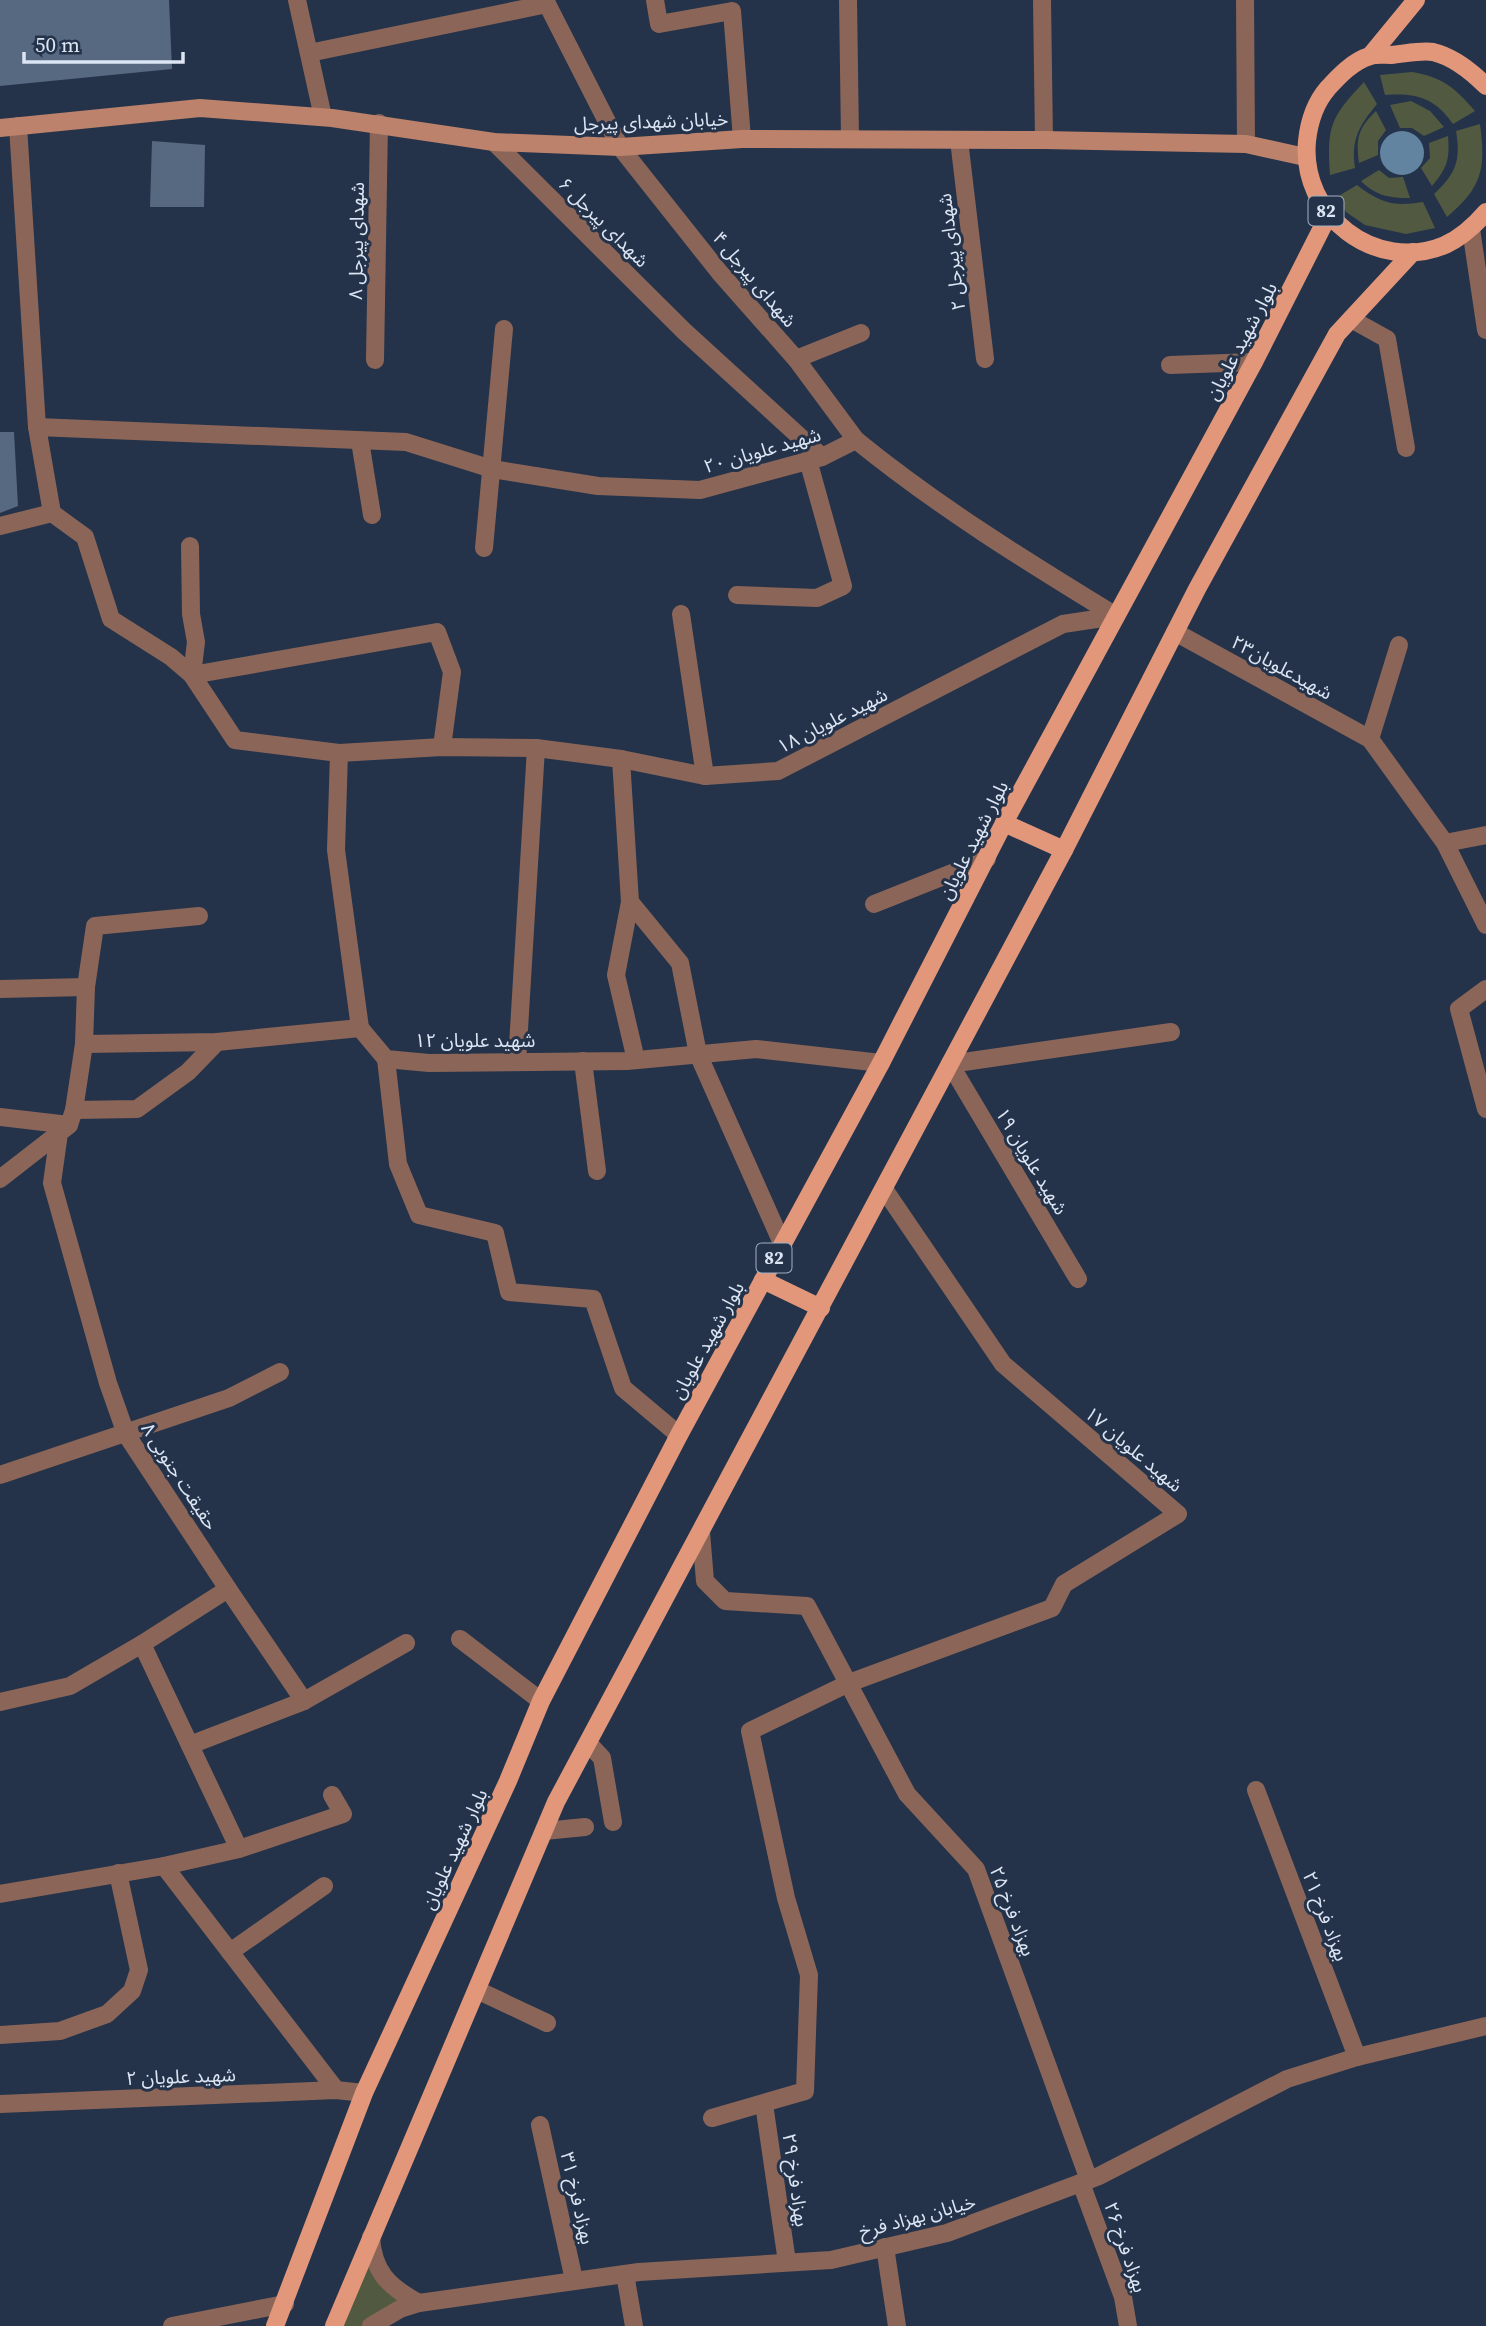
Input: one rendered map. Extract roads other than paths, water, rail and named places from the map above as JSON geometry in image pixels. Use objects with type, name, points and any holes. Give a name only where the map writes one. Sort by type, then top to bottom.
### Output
[{"type":"main road","name":"82","points":[[1416,0],[1370,56],[1342,72],[1321,96],[1308,125],[1306,157],[1312,188],[1328,216],[1352,237],[1381,249],[1413,252],[1444,245],[1471,229],[1486,212]]},
{"type":"main road","name":"82","points":[[1370,56],[1433,52],[1462,65],[1486,85]]},
{"type":"main road","name":"خیابان شهدای پیرجل","points":[[9,127],[200,108],[379,123],[494,142],[620,147],[742,139],[1044,140],[1246,144],[1306,157]]},
{"type":"main road","name":"بلوار شهید علویان","points":[[275,2326],[364,2093],[508,1781],[541,1701],[679,1435],[881,1063],[1004,823],[1255,362],[1328,216]]},
{"type":"main road","points":[[334,2326],[556,1802],[1064,850],[1175,632],[1337,334],[1413,252]]},
{"type":"main road","points":[[1004,823],[1064,850]]},
{"type":"main road","points":[[763,1280],[821,1308]]},
{"type":"street","points":[[297,0],[323,117]]},
{"type":"street","points":[[655,0],[659,24],[732,11],[742,139]]},
{"type":"street","points":[[848,0],[850,138]]},
{"type":"street","points":[[1042,0],[1044,140]]},
{"type":"street","points":[[1245,0],[1246,144]]},
{"type":"street","points":[[309,53],[546,2]]},
{"type":"street","name":"شهدای پیرجل ۴","points":[[546,2],[620,147],[720,273],[796,359],[856,440]]},
{"type":"street","name":"شهدای پیرجل ۸","points":[[375,360],[379,123]]},
{"type":"street","points":[[0,526],[52,513],[37,426],[9,127]]},
{"type":"street","name":"شهدای پیرجل ۲","points":[[959,140],[985,359]]},
{"type":"street","name":"شهدای پیرجل ۶","points":[[494,142],[815,459]]},
{"type":"street","points":[[1471,229],[1486,330]]},
{"type":"street","points":[[1351,318],[1387,339],[1406,448]]},
{"type":"street","points":[[484,548],[504,329]]},
{"type":"street","points":[[796,359],[861,333]]},
{"type":"street","points":[[1170,365],[1255,362]]},
{"type":"street","name":"شهید علویان ۲۰","points":[[37,426],[406,442],[492,469],[598,486],[700,490],[815,459],[856,440]]},
{"type":"street","points":[[856,440],[984,535],[1116,616]]},
{"type":"street","points":[[360,441],[372,515]]},
{"type":"street","points":[[737,595],[817,598],[843,586],[815,459]]},
{"type":"street","name":"شهید علویان ۱۸","points":[[52,513],[85,537],[111,620],[171,657],[192,675],[235,740],[339,753],[442,747],[536,748],[621,759],[705,776],[778,771],[1063,624],[1116,616]]},
{"type":"street","points":[[190,546],[191,614],[196,642],[192,675],[437,632],[452,672],[442,747]]},
{"type":"street","points":[[681,614],[705,776]]},
{"type":"street","name":"شهیدعلویان۲۳","points":[[1175,632],[1370,739]]},
{"type":"street","points":[[1399,645],[1370,739],[1446,843],[1486,925]]},
{"type":"street","points":[[517,1062],[536,748]]},
{"type":"street","points":[[339,753],[336,850],[360,1028],[386,1059],[398,1164],[419,1216],[495,1233],[509,1292],[593,1299],[623,1388],[679,1435]]},
{"type":"street","points":[[621,759],[630,902],[616,975],[636,1060]]},
{"type":"street","points":[[1446,843],[1486,835]]},
{"type":"street","points":[[874,904],[987,859]]},
{"type":"street","points":[[630,902],[680,963],[698,1054],[782,1242]]},
{"type":"street","name":"حقیقت جنوبی ۸","points":[[199,916],[95,926],[86,987],[84,1044],[52,1183],[108,1383],[126,1434],[304,1701]]},
{"type":"street","points":[[0,989],[86,987]]},
{"type":"street","points":[[1486,989],[1460,1009],[1486,1109]]},
{"type":"street","points":[[84,1044],[217,1042],[360,1028]]},
{"type":"street","points":[[950,1064],[1171,1032]]},
{"type":"street","points":[[0,1117],[67,1123],[137,1109],[188,1072],[217,1042]]},
{"type":"street","name":"شهید علویان ۱۲","points":[[386,1059],[429,1063],[636,1060],[756,1049],[881,1063]]},
{"type":"street","points":[[583,1061],[597,1171]]},
{"type":"street","name":"شهید علویان ۱۹","points":[[950,1064],[1078,1279]]},
{"type":"street","points":[[0,1179],[67,1123]]},
{"type":"street","name":"شهید علویان ۱۷","points":[[849,1683],[1052,1608],[1064,1584],[1178,1514],[1003,1364],[884,1189]]},
{"type":"street","points":[[0,1475],[229,1398],[280,1372]]},
{"type":"street","name":"بهزاد فرخ ۲۵","points":[[701,1532],[705,1581],[725,1601],[807,1606],[907,1794],[976,1869],[1085,2182]]},
{"type":"street","points":[[0,1702],[70,1686],[228,1589]]},
{"type":"street","points":[[460,1639],[541,1701]]},
{"type":"street","points":[[190,1745],[304,1701],[406,1643]]},
{"type":"street","points":[[142,1644],[239,1849]]},
{"type":"street","points":[[712,2118],[805,2091],[809,1975],[786,1898],[750,1731],[849,1683]]},
{"type":"street","points":[[588,1744],[602,1758],[613,1822]]},
{"type":"street","name":"بهزاد فرخ ۲۱","points":[[1256,1790],[1357,2057]]},
{"type":"street","points":[[0,1895],[164,1866],[239,1849],[343,1814],[332,1795]]},
{"type":"street","points":[[544,1831],[585,1828]]},
{"type":"street","points":[[164,1866],[336,2090]]},
{"type":"street","points":[[0,2035],[60,2031],[107,2014],[132,1991],[139,1970],[118,1873]]},
{"type":"street","points":[[230,1952],[324,1886]]},
{"type":"street","points":[[477,1990],[547,2023]]},
{"type":"street","name":"خیابان بهزاد فرخ","points":[[371,2326],[400,2309],[418,2303],[625,2274],[831,2260],[947,2233],[1085,2182],[1287,2080],[1357,2057],[1486,2026]]},
{"type":"street","name":"شهید علویان ۲","points":[[0,2104],[336,2090],[364,2093]]},
{"type":"street","name":"بهزاد فرخ ۲۹","points":[[764,2104],[787,2262]]},
{"type":"street","name":"بهزاد فرخ ۳۱","points":[[540,2125],[574,2280]]},
{"type":"street","name":"بهزاد فرخ ۲۶","points":[[1085,2182],[1123,2297],[1128,2326]]},
{"type":"street","points":[[371,2237],[376,2266],[389,2283],[418,2303]]},
{"type":"street","points":[[885,2247],[897,2326]]},
{"type":"street","points":[[625,2274],[634,2326]]},
{"type":"street","points":[[172,2326],[285,2304]]},
{"type":"water","points":[[1402,131],[1411,132],[1418,137],[1423,144],[1423,162],[1418,169],[1411,174],[1402,175],[1393,174],[1386,169],[1381,162],[1380,153],[1381,144],[1386,137],[1393,132]]}]
